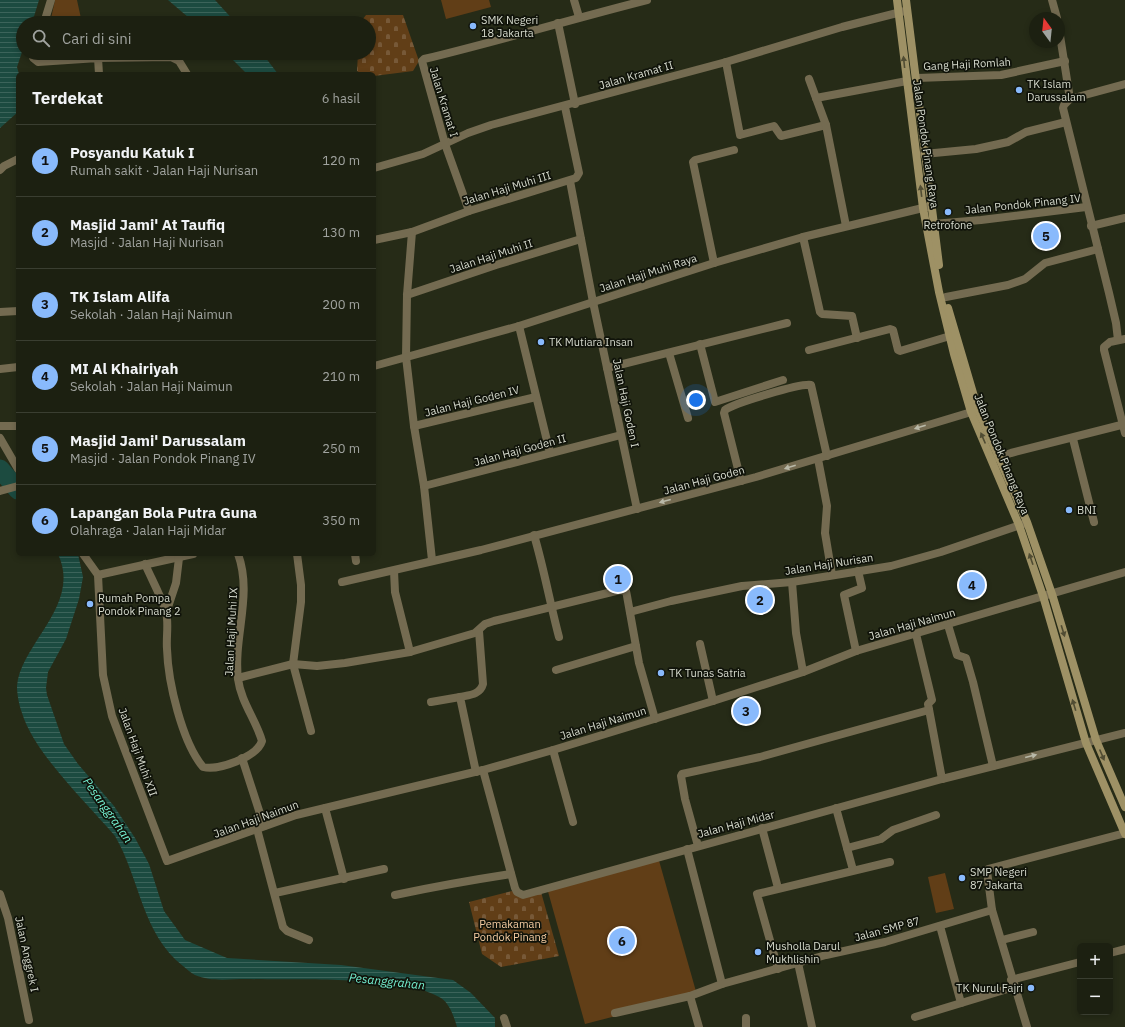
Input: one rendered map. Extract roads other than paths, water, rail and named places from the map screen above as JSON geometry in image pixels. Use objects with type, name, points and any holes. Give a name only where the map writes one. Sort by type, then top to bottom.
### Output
[{"type":"main road","name":"Jalan Pondok Pinang Raya","points":[[897,0],[911,118],[927,207],[939,292],[950,336],[975,411],[995,458],[1043,596],[1086,743],[1125,833]]},
{"type":"main road","name":"Jalan Pondok Pinang Raya","points":[[906,0],[921,117],[927,207],[933,224],[946,297],[975,411]]},
{"type":"main road","points":[[911,118],[921,117]]},
{"type":"main road","name":"Jalan Pondok Pinang Raya","points":[[995,458],[1027,522],[1052,594],[1096,740],[1125,807]]},
{"type":"street","points":[[46,16],[51,0]]},
{"type":"street","points":[[574,0],[579,17]]},
{"type":"street","name":"Jalan Kramat I","points":[[469,211],[445,144],[422,61],[424,59],[499,41],[579,17],[647,0]]},
{"type":"street","points":[[1052,0],[1055,12]]},
{"type":"street","name":"Jalan Kramat II","points":[[376,167],[423,154],[468,133],[491,125],[565,107],[667,77],[726,62],[842,27],[908,11]]},
{"type":"street","points":[[558,23],[575,104]]},
{"type":"street","points":[[1062,48],[1070,99]]},
{"type":"street","points":[[36,60],[38,62],[68,60]]},
{"type":"street","points":[[98,60],[99,72]]},
{"type":"street","points":[[176,60],[179,62],[186,72]]},
{"type":"street","name":"Gang Haji Romlah","points":[[917,78],[1001,75],[1064,61]]},
{"type":"street","points":[[726,62],[740,134],[774,126],[781,136],[826,125]]},
{"type":"street","points":[[809,79],[826,125],[846,226]]},
{"type":"street","points":[[816,98],[907,81]]},
{"type":"street","points":[[1086,207],[1063,108],[1064,104],[1070,99],[1125,84]]},
{"type":"street","points":[[565,107],[579,173],[578,176],[570,181]]},
{"type":"street","points":[[924,154],[976,149],[1008,142],[1026,132],[1066,122]]},
{"type":"street","points":[[714,263],[694,162],[695,160],[734,150]]},
{"type":"street","points":[[0,170],[4,166],[16,160]]},
{"type":"street","name":"Jalan Haji Muhi III","points":[[376,240],[412,232],[469,211],[570,181]]},
{"type":"street","name":"Jalan Haji Goden I","points":[[570,181],[593,302],[637,509]]},
{"type":"street","name":"Jalan Haji Muhi Raya","points":[[376,365],[519,326],[714,263],[803,237],[927,207]]},
{"type":"street","name":"Jalan Pondok Pinang IV","points":[[933,224],[981,220],[1086,207],[1121,340]]},
{"type":"street","points":[[1092,226],[1125,218]]},
{"type":"street","points":[[412,232],[407,295],[406,357],[414,426],[424,486],[432,560]]},
{"type":"street","points":[[803,237],[820,312],[852,316],[857,338]]},
{"type":"street","name":"Jalan Haji Muhi II","points":[[407,295],[496,265],[581,239]]},
{"type":"street","points":[[946,297],[1008,285],[1025,279],[1045,263],[1098,249]]},
{"type":"street","points":[[0,312],[16,311]]},
{"type":"street","points":[[607,368],[788,323]]},
{"type":"street","points":[[519,326],[550,453]]},
{"type":"street","points":[[809,350],[892,329],[898,350],[900,351],[950,336]]},
{"type":"street","points":[[1121,340],[1106,345],[1104,350],[1124,424],[1125,433]]},
{"type":"street","points":[[700,344],[715,402],[783,380]]},
{"type":"street","points":[[669,353],[688,418]]},
{"type":"street","points":[[0,369],[16,367]]},
{"type":"street","points":[[741,481],[724,413],[725,410],[734,405],[805,384],[811,385],[828,456]]},
{"type":"street","name":"Jalan Haji Goden IV","points":[[414,426],[536,397]]},
{"type":"street","name":"Jalan Haji Goden","points":[[342,582],[394,571],[432,560],[481,550],[741,481],[975,411]]},
{"type":"street","points":[[995,458],[1124,424]]},
{"type":"street","points":[[0,426],[16,426]]},
{"type":"street","name":"Jalan Haji Goden II","points":[[424,486],[621,435]]},
{"type":"street","points":[[0,438],[16,466]]},
{"type":"street","points":[[1073,438],[1094,522]]},
{"type":"street","points":[[818,459],[827,506],[824,526],[832,575]]},
{"type":"street","points":[[0,491],[16,487]]},
{"type":"street","name":"Jalan Haji Nurisan","points":[[630,612],[671,601],[742,586],[792,582],[891,566],[941,552],[1027,522]]},
{"type":"street","points":[[534,535],[542,562],[550,607],[559,637]]},
{"type":"street","points":[[85,556],[98,575],[179,556]]},
{"type":"street","name":"Jalan Haji Muhi IX","points":[[166,613],[176,583],[179,556]]},
{"type":"street","name":"Jalan Haji Muhi IX","points":[[146,564],[166,613],[168,665],[175,700],[186,733],[198,761],[203,767],[210,769],[218,768],[242,758],[257,750],[262,742],[242,695],[238,678],[238,648],[245,582],[239,556]]},
{"type":"street","points":[[297,556],[301,585],[301,602],[293,664],[310,731]]},
{"type":"street","points":[[394,571],[394,587],[410,652]]},
{"type":"street","points":[[856,652],[844,595],[862,588],[858,571]]},
{"type":"street","name":"Jalan Haji Naimun","points":[[167,861],[296,815],[480,771],[553,750],[713,701],[802,672],[856,652],[1125,572]]},
{"type":"street","name":"Jalan Haji Muhi XII","points":[[98,575],[103,675],[112,716],[167,861]]},
{"type":"street","points":[[792,582],[796,633],[802,672]]},
{"type":"street","points":[[238,678],[293,664],[317,666],[345,663],[410,652],[478,631],[485,624],[494,620],[620,590],[626,591],[636,646],[655,719]]},
{"type":"street","points":[[948,625],[957,655],[966,658],[993,766]]},
{"type":"street","points":[[431,702],[477,693],[481,689],[483,684],[478,631]]},
{"type":"street","points":[[916,634],[932,700],[929,702],[930,710],[942,779]]},
{"type":"street","points":[[700,644],[713,701]]},
{"type":"street","points":[[556,670],[636,646]]},
{"type":"street","name":"Jalan Haji Midar","points":[[460,697],[480,771],[511,874],[517,892],[524,895],[942,779],[1125,733]]},
{"type":"street","points":[[698,846],[685,799],[681,776],[682,774],[760,757],[930,710]]},
{"type":"street","points":[[553,750],[573,822]]},
{"type":"street","points":[[242,758],[283,927],[287,931],[309,940]]},
{"type":"street","points":[[325,808],[344,879]]},
{"type":"street","points":[[836,808],[853,870]]},
{"type":"street","points":[[847,848],[881,839],[893,830],[936,815]]},
{"type":"street","points":[[762,828],[778,888]]},
{"type":"street","points":[[1026,1027],[1002,940],[992,910],[988,869],[1125,833]]},
{"type":"street","points":[[686,849],[722,984]]},
{"type":"street","points":[[778,969],[757,896],[758,893],[890,862]]},
{"type":"street","points":[[275,893],[384,869]]},
{"type":"street","points":[[395,895],[457,882],[511,874]]},
{"type":"street","name":"Jalan Anggrek I","points":[[0,894],[8,918],[29,1020]]},
{"type":"street","name":"Jalan SMP 87","points":[[615,1013],[690,996],[722,984],[798,963],[884,942],[992,910]]},
{"type":"street","points":[[940,926],[961,1003]]},
{"type":"street","points":[[1002,940],[1033,932]]},
{"type":"street","points":[[1113,952],[1125,949]]},
{"type":"street","points":[[798,963],[812,1027]]},
{"type":"street","points":[[915,1017],[961,1003],[1077,963]]},
{"type":"street","points":[[690,996],[699,1027]]},
{"type":"street","points":[[504,1018],[507,1027]]},
{"type":"street","points":[[746,1018],[746,1027]]},
{"type":"water","points":[[0,0],[39,0],[34,16],[16,16],[16,60],[19,60],[17,67],[18,72],[16,72],[16,114],[0,128]]},
{"type":"water","points":[[168,0],[215,0],[230,16],[187,16]]},
{"type":"water","points":[[233,60],[267,60],[276,72],[245,72]]},
{"type":"water","points":[[59,556],[78,556],[83,577],[79,599],[66,639],[48,672],[46,688],[47,695],[64,744],[78,764],[114,806],[135,838],[149,864],[164,911],[185,940],[227,958],[341,965],[453,980],[471,993],[495,1018],[495,1027],[457,1027],[449,1007],[441,998],[424,991],[402,985],[318,979],[207,979],[192,973],[169,953],[150,922],[115,836],[49,761],[28,728],[20,707],[17,686],[21,670],[28,654],[57,607],[62,590],[63,573]]},
{"type":"waterway","name":"Pesanggrahan","points":[[0,469],[16,488]]},
{"type":"place","name":"SMK Negeri 18 Jakarta","points":[[473,26]]},
{"type":"place","name":"TK Islam Darussalam","points":[[1019,90]]},
{"type":"place","name":"Retrofone","points":[[948,212]]},
{"type":"place","name":"Masjid Jami' Darussalam","points":[[1046,236]]},
{"type":"place","name":"TK Mutiara Insan","points":[[541,342]]},
{"type":"place","name":"BNI","points":[[1069,510]]},
{"type":"place","name":"Posyandu Katuk I","points":[[618,579]]},
{"type":"place","name":"MI Al Khairiyah","points":[[972,585]]},
{"type":"place","name":"Masjid Jami' At Taufiq","points":[[760,600]]},
{"type":"place","name":"Rumah Pompa Pondok Pinang 2","points":[[90,604]]},
{"type":"place","name":"TK Tunas Satria","points":[[661,673]]},
{"type":"place","name":"TK Islam Alifa","points":[[746,711]]},
{"type":"place","name":"SMP Negeri 87 Jakarta","points":[[962,878]]},
{"type":"place","name":"Lapangan Bola Putra Guna","points":[[622,941]]},
{"type":"place","name":"Musholla Darul Mukhlishin","points":[[758,952]]},
{"type":"place","name":"TK Nurul Fajri","points":[[1031,988]]},
{"type":"park label","name":"Pemakaman Pondok Pinang","points":[[510,930]]}]
